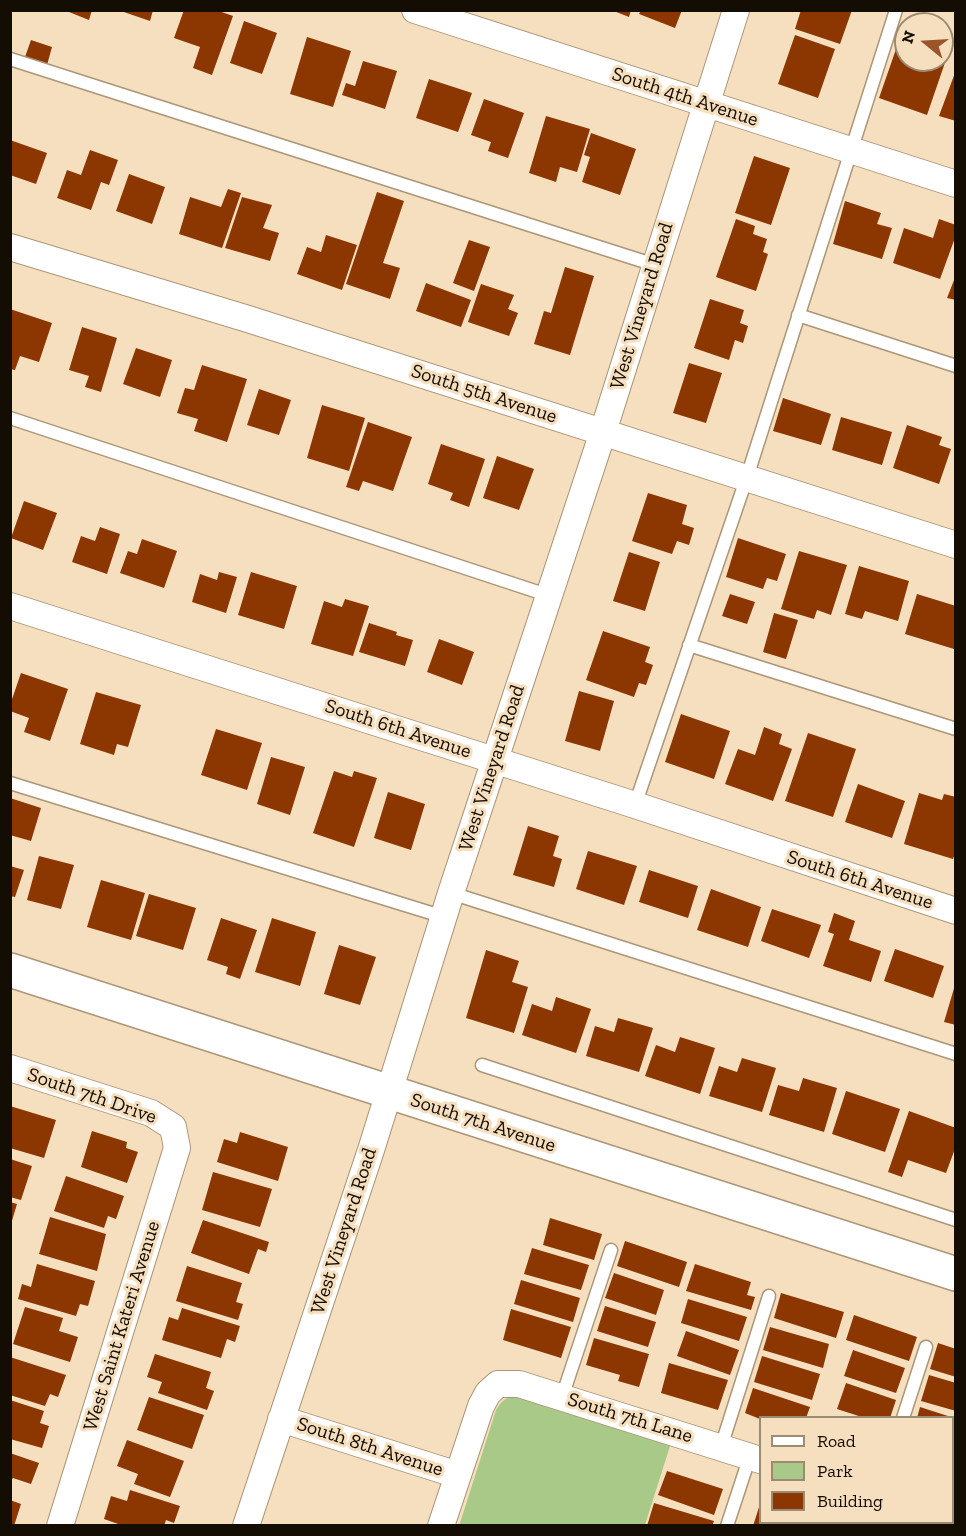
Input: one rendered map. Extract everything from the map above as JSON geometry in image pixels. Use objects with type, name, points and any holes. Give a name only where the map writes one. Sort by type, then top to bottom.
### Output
[{"type":"main road","name":"South 7th Avenue","points":[[10,970],[956,1274]]},
{"type":"street","name":"South 4th Avenue","points":[[415,10],[956,184]]},
{"type":"street","name":"West Vineyard Road","points":[[246,1526],[389,1093],[451,893],[550,596],[736,10]]},
{"type":"street","name":"South 5th Avenue","points":[[10,247],[747,477],[956,545]]},
{"type":"street","name":"South 6th Avenue","points":[[10,606],[635,805],[956,911]]},
{"type":"street","name":"South 7th Drive","points":[[10,1068],[151,1113],[173,1127]]},
{"type":"street","name":"West Saint Kateri Avenue","points":[[60,1526],[177,1148],[173,1127]]},
{"type":"street","name":"South 7th Lane","points":[[458,1475],[481,1406],[488,1393],[498,1384],[519,1384],[755,1458]]},
{"type":"street","name":"South 8th Avenue","points":[[281,1419],[458,1475]]},
{"type":"street","points":[[441,1526],[458,1475]]},
{"type":"lane","points":[[635,805],[747,477],[896,10]]},
{"type":"lane","points":[[10,59],[655,265]]},
{"type":"lane","points":[[798,315],[956,366]]},
{"type":"lane","points":[[10,418],[550,596]]},
{"type":"lane","points":[[689,645],[956,729]]},
{"type":"lane","points":[[10,783],[444,917]]},
{"type":"lane","points":[[451,893],[956,1054]]},
{"type":"lane","points":[[482,1065],[956,1220]]},
{"type":"lane","points":[[562,1397],[611,1250]]},
{"type":"lane","points":[[721,1447],[769,1296]]},
{"type":"lane","points":[[904,1416],[926,1347]]},
{"type":"lane","points":[[727,1526],[755,1458]]},
{"type":"green space","points":[[514,1396],[525,1397],[671,1443],[645,1525],[459,1526],[496,1410],[503,1401]]},
{"type":"building","points":[[64,10],[92,10],[89,20]]},
{"type":"building","points":[[118,10],[153,10],[150,21]]},
{"type":"building","points":[[184,10],[216,10],[233,16],[212,75],[193,68],[200,47],[174,38]]},
{"type":"building","points":[[611,10],[631,10],[629,17]]},
{"type":"building","points":[[641,10],[682,10],[675,28],[639,14]]},
{"type":"building","points":[[801,10],[852,10],[840,44],[795,29]]},
{"type":"building","points":[[244,21],[277,33],[262,74],[230,63]]},
{"type":"building","points":[[795,35],[835,49],[818,98],[778,84]]},
{"type":"building","points":[[307,37],[351,51],[333,107],[290,94]]},
{"type":"building","points":[[31,40],[52,47],[47,65],[25,57]]},
{"type":"building","points":[[894,55],[894,72],[942,72],[927,115],[879,98]]},
{"type":"building","points":[[363,61],[397,71],[385,109],[342,95],[346,83],[355,86]]},
{"type":"building","points":[[956,70],[956,121],[939,116]]},
{"type":"building","points":[[429,79],[472,93],[458,132],[416,118]]},
{"type":"building","points":[[484,99],[524,113],[508,158],[488,151],[491,142],[471,135]]},
{"type":"building","points":[[546,116],[590,129],[577,172],[560,167],[556,182],[529,173]]},
{"type":"building","points":[[591,133],[636,149],[620,195],[582,182],[590,157],[584,155]]},
{"type":"building","points":[[10,140],[47,153],[36,184],[10,175]]},
{"type":"building","points":[[90,150],[118,160],[109,185],[101,182],[91,210],[57,198],[67,170],[81,175]]},
{"type":"building","points":[[754,156],[790,168],[771,225],[735,213]]},
{"type":"building","points":[[129,174],[165,187],[152,224],[116,211]]},
{"type":"building","points":[[228,189],[241,193],[222,248],[179,234],[190,197],[221,207]]},
{"type":"building","points":[[377,192],[404,201],[383,263],[400,268],[390,299],[346,284]]},
{"type":"building","points":[[242,197],[272,205],[263,228],[279,233],[270,261],[225,248]]},
{"type":"building","points":[[845,201],[881,213],[877,224],[892,228],[882,259],[833,244]]},
{"type":"building","points":[[736,219],[755,226],[753,234],[767,239],[763,252],[768,254],[756,291],[716,277]]},
{"type":"building","points":[[939,219],[956,225],[956,235],[940,279],[893,263],[904,228],[933,238]]},
{"type":"building","points":[[326,235],[357,245],[342,290],[297,274],[307,247],[321,252]]},
{"type":"building","points":[[469,240],[490,247],[474,291],[453,283]]},
{"type":"building","points":[[565,267],[594,276],[570,355],[534,344],[544,311],[551,313]]},
{"type":"building","points":[[956,275],[956,300],[947,298]]},
{"type":"building","points":[[426,283],[471,300],[461,327],[416,311]]},
{"type":"building","points":[[481,284],[514,295],[508,309],[518,313],[509,336],[468,322]]},
{"type":"building","points":[[710,299],[744,310],[740,323],[748,326],[743,343],[735,340],[729,360],[694,348]]},
{"type":"building","points":[[10,309],[52,323],[39,362],[20,356],[15,370],[10,369]]},
{"type":"building","points":[[82,327],[117,338],[101,392],[85,387],[89,376],[69,370]]},
{"type":"building","points":[[136,348],[172,360],[160,397],[123,384]]},
{"type":"building","points":[[689,363],[722,373],[706,423],[673,413]]},
{"type":"building","points":[[202,365],[247,379],[227,442],[194,431],[198,419],[177,413],[185,388],[194,390]]},
{"type":"building","points":[[259,389],[291,400],[279,435],[247,425]]},
{"type":"building","points":[[783,398],[831,414],[821,445],[773,431]]},
{"type":"building","points":[[322,405],[365,418],[349,471],[307,458]]},
{"type":"building","points":[[841,417],[892,432],[882,465],[832,450]]},
{"type":"building","points":[[368,422],[412,437],[393,491],[363,481],[359,491],[346,487]]},
{"type":"building","points":[[907,425],[942,437],[939,445],[951,449],[939,484],[893,468]]},
{"type":"building","points":[[441,444],[485,459],[469,507],[450,500],[453,493],[428,484]]},
{"type":"building","points":[[497,456],[534,469],[519,510],[483,498]]},
{"type":"building","points":[[648,493],[687,505],[682,524],[694,528],[689,545],[677,541],[672,554],[632,541]]},
{"type":"building","points":[[24,501],[57,513],[43,550],[11,538]]},
{"type":"building","points":[[100,527],[120,534],[107,574],[72,562],[81,536],[95,541]]},
{"type":"building","points":[[738,538],[786,554],[777,581],[767,578],[763,589],[726,577]]},
{"type":"building","points":[[142,539],[177,551],[164,588],[120,573],[128,551],[137,554]]},
{"type":"building","points":[[799,551],[847,565],[831,615],[817,610],[814,619],[781,609]]},
{"type":"building","points":[[629,552],[660,562],[645,611],[613,601]]},
{"type":"building","points":[[859,566],[909,581],[898,621],[865,611],[862,619],[845,614]]},
{"type":"building","points":[[219,572],[237,577],[226,613],[192,602],[200,574],[217,580]]},
{"type":"building","points":[[251,572],[297,586],[284,629],[238,615]]},
{"type":"building","points":[[730,594],[755,602],[747,624],[722,616]]},
{"type":"building","points":[[917,594],[956,606],[954,649],[905,634]]},
{"type":"building","points":[[345,599],[369,606],[353,656],[311,644],[324,601],[342,607]]},
{"type":"building","points":[[774,613],[798,620],[786,659],[763,652]]},
{"type":"building","points":[[369,623],[413,640],[405,666],[359,652]]},
{"type":"building","points":[[603,631],[650,647],[645,662],[653,665],[646,685],[639,683],[634,697],[586,680]]},
{"type":"building","points":[[439,639],[474,652],[462,685],[427,672]]},
{"type":"building","points":[[21,673],[68,689],[50,741],[24,732],[29,718],[10,711]]},
{"type":"building","points":[[579,691],[614,701],[600,751],[565,741]]},
{"type":"building","points":[[96,692],[141,705],[128,747],[117,744],[114,755],[80,744]]},
{"type":"building","points":[[681,714],[730,731],[714,779],[665,762]]},
{"type":"building","points":[[764,727],[782,734],[779,744],[792,749],[773,801],[725,784],[738,749],[755,755]]},
{"type":"building","points":[[216,729],[262,743],[247,790],[201,775]]},
{"type":"building","points":[[808,733],[856,749],[833,817],[785,801]]},
{"type":"building","points":[[271,757],[305,767],[290,815],[257,804]]},
{"type":"building","points":[[334,771],[352,777],[354,771],[377,778],[354,847],[313,833]]},
{"type":"building","points":[[858,784],[905,801],[892,838],[845,822]]},
{"type":"building","points":[[388,792],[425,804],[411,850],[374,838]]},
{"type":"building","points":[[919,793],[942,800],[944,794],[956,797],[956,850],[953,859],[904,844]]},
{"type":"building","points":[[10,798],[41,808],[31,841],[10,835]]},
{"type":"building","points":[[528,826],[559,836],[553,856],[562,859],[554,887],[513,875]]},
{"type":"building","points":[[588,851],[637,866],[624,905],[576,889]]},
{"type":"building","points":[[39,856],[74,865],[61,909],[27,900]]},
{"type":"building","points":[[10,866],[24,870],[15,897],[10,896]]},
{"type":"building","points":[[649,870],[698,886],[688,918],[639,902]]},
{"type":"building","points":[[101,880],[145,893],[131,940],[87,927]]},
{"type":"building","points":[[711,889],[761,907],[748,947],[697,930]]},
{"type":"building","points":[[149,894],[196,908],[183,950],[136,936]]},
{"type":"building","points":[[772,909],[821,925],[809,958],[761,941]]},
{"type":"building","points":[[834,913],[855,921],[849,940],[881,951],[871,982],[823,966],[834,934],[828,932]]},
{"type":"building","points":[[221,918],[257,930],[240,979],[226,974],[228,967],[207,960]]},
{"type":"building","points":[[272,918],[316,932],[300,986],[255,972]]},
{"type":"building","points":[[339,945],[376,957],[360,1005],[324,994]]},
{"type":"building","points":[[895,949],[944,966],[933,998],[884,981]]},
{"type":"building","points":[[486,950],[519,961],[512,982],[528,987],[514,1033],[466,1018]]},
{"type":"building","points":[[956,985],[956,1025],[944,1022]]},
{"type":"building","points":[[556,997],[591,1009],[576,1053],[522,1035],[532,1004],[552,1011]]},
{"type":"building","points":[[618,1018],[653,1028],[639,1072],[586,1056],[595,1026],[614,1032]]},
{"type":"building","points":[[680,1037],[715,1048],[700,1094],[645,1076],[656,1045],[675,1052]]},
{"type":"building","points":[[742,1058],[776,1068],[762,1112],[709,1096],[719,1066],[737,1072]]},
{"type":"building","points":[[803,1078],[837,1088],[824,1132],[769,1115],[778,1085],[799,1091]]},
{"type":"building","points":[[846,1091],[900,1109],[885,1152],[832,1134]]},
{"type":"building","points":[[10,1106],[56,1120],[44,1158],[10,1148]]},
{"type":"building","points":[[909,1111],[956,1128],[956,1146],[946,1173],[908,1160],[902,1177],[888,1172]]},
{"type":"building","points":[[92,1131],[127,1142],[126,1148],[138,1152],[127,1183],[81,1167]]},
{"type":"building","points":[[240,1132],[288,1147],[278,1181],[217,1162],[224,1139],[237,1143]]},
{"type":"building","points":[[10,1159],[32,1166],[21,1200],[10,1197]]},
{"type":"building","points":[[213,1172],[272,1189],[260,1227],[202,1210]]},
{"type":"building","points":[[66,1176],[124,1196],[116,1219],[108,1216],[104,1228],[54,1211]]},
{"type":"building","points":[[10,1202],[17,1204],[11,1224],[10,1224]]},
{"type":"building","points":[[50,1217],[106,1234],[97,1271],[39,1254]]},
{"type":"building","points":[[550,1218],[602,1234],[594,1260],[543,1245]]},
{"type":"building","points":[[203,1220],[269,1242],[266,1252],[258,1249],[249,1274],[191,1253]]},
{"type":"building","points":[[625,1241],[687,1262],[679,1287],[617,1266]]},
{"type":"building","points":[[532,1248],[589,1265],[581,1290],[524,1274]]},
{"type":"building","points":[[37,1264],[95,1281],[88,1306],[80,1304],[76,1316],[18,1299],[22,1284],[31,1287]]},
{"type":"building","points":[[695,1264],[751,1282],[747,1295],[755,1297],[751,1310],[686,1291]]},
{"type":"building","points":[[187,1266],[242,1283],[236,1302],[243,1304],[238,1320],[176,1301]]},
{"type":"building","points":[[614,1273],[664,1290],[656,1315],[605,1298]]},
{"type":"building","points":[[521,1280],[580,1298],[573,1322],[514,1304]]},
{"type":"building","points":[[781,1293],[844,1312],[836,1338],[774,1318]]},
{"type":"building","points":[[688,1299],[747,1317],[739,1341],[681,1323]]},
{"type":"building","points":[[605,1306],[656,1322],[648,1347],[597,1331]]},
{"type":"building","points":[[25,1307],[63,1318],[59,1331],[78,1337],[70,1362],[13,1344]]},
{"type":"building","points":[[182,1308],[240,1326],[235,1342],[227,1339],[221,1358],[162,1340],[169,1317],[178,1320]]},
{"type":"building","points":[[511,1309],[571,1327],[561,1358],[503,1340]]},
{"type":"building","points":[[854,1315],[917,1337],[909,1361],[846,1340]]},
{"type":"building","points":[[770,1327],[829,1344],[823,1368],[763,1350]]},
{"type":"building","points":[[686,1331],[739,1350],[730,1375],[677,1356]]},
{"type":"building","points":[[594,1338],[649,1354],[639,1387],[618,1381],[620,1375],[586,1365]]},
{"type":"building","points":[[938,1343],[956,1349],[956,1377],[930,1369]]},
{"type":"building","points":[[853,1350],[905,1368],[896,1393],[844,1376]]},
{"type":"building","points":[[155,1354],[211,1372],[206,1388],[214,1391],[207,1410],[158,1393],[162,1382],[147,1377]]},
{"type":"building","points":[[762,1356],[820,1374],[812,1400],[754,1382]]},
{"type":"building","points":[[10,1357],[66,1375],[58,1397],[50,1394],[45,1406],[10,1395]]},
{"type":"building","points":[[669,1363],[728,1380],[718,1410],[661,1393]]},
{"type":"building","points":[[929,1375],[956,1383],[956,1411],[921,1401]]},
{"type":"building","points":[[846,1383],[896,1400],[891,1416],[859,1416],[837,1409]]},
{"type":"building","points":[[753,1388],[810,1407],[807,1416],[759,1416],[759,1419],[745,1413]]},
{"type":"building","points":[[149,1397],[204,1415],[192,1449],[137,1430]]},
{"type":"building","points":[[10,1400],[44,1411],[40,1423],[49,1426],[42,1448],[10,1439]]},
{"type":"building","points":[[920,1407],[948,1416],[918,1416]]},
{"type":"building","points":[[954,1418],[956,1418],[956,1447],[954,1446]]},
{"type":"building","points":[[127,1440],[184,1461],[170,1497],[134,1484],[138,1474],[117,1466]]},
{"type":"building","points":[[954,1452],[956,1453],[956,1484],[954,1484]]},
{"type":"building","points":[[10,1453],[39,1463],[31,1484],[13,1478],[10,1482]]},
{"type":"building","points":[[667,1471],[723,1489],[714,1515],[658,1495]]},
{"type":"building","points":[[130,1490],[180,1506],[174,1523],[166,1520],[164,1526],[124,1526],[104,1519],[111,1496],[127,1501]]},
{"type":"building","points":[[10,1500],[21,1504],[14,1526],[10,1526]]},
{"type":"building","points":[[654,1503],[714,1521],[712,1526],[647,1526]]},
{"type":"building","points":[[759,1507],[759,1524],[782,1524],[781,1526],[753,1526]]},
{"type":"building","points":[[788,1524],[816,1524],[816,1526],[788,1526]]}]
